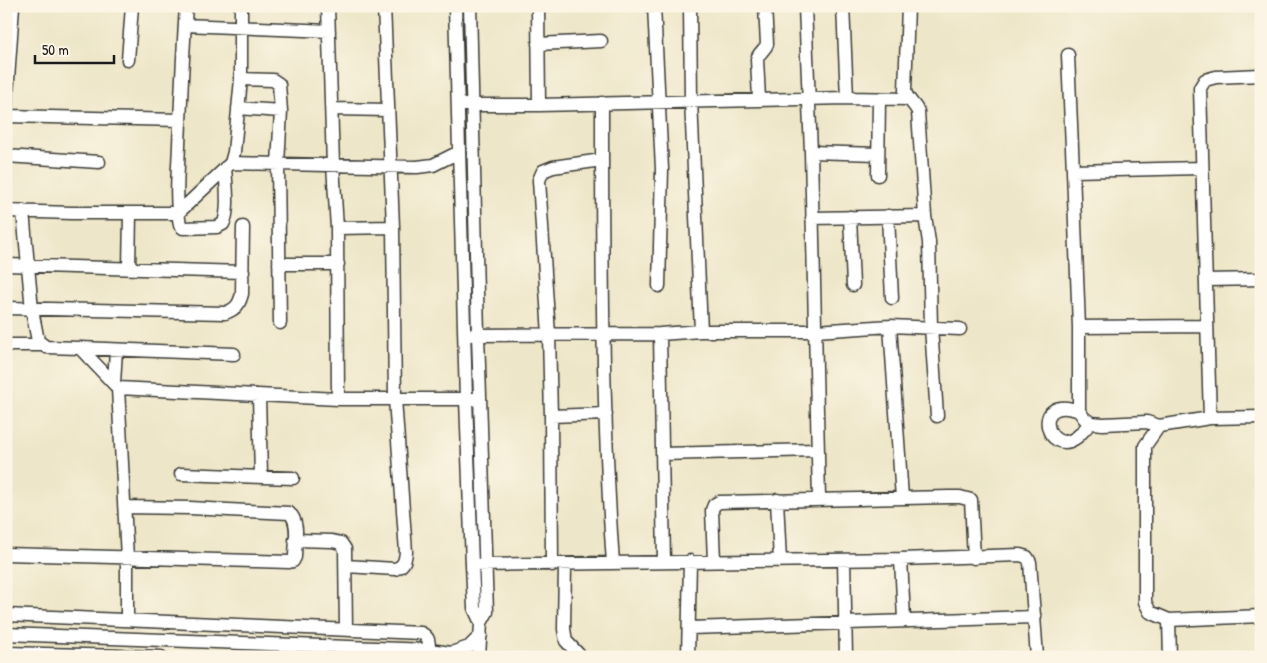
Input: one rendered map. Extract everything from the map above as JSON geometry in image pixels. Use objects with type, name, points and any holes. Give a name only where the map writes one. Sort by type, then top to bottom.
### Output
[{"type":"street","points":[[6,108],[13,6]]},
{"type":"street","points":[[128,60],[132,6]]},
{"type":"street","points":[[186,6],[180,120],[178,213],[180,225],[183,228],[216,227],[223,224],[226,220],[228,166],[234,152],[241,79],[241,6]]},
{"type":"street","points":[[328,6],[338,264],[338,399]]},
{"type":"street","points":[[346,566],[395,569],[401,567],[405,562],[406,552],[396,399],[393,227],[384,6]]},
{"type":"street","points":[[456,6],[466,399],[478,565],[487,612],[481,629],[479,657]]},
{"type":"street","points":[[470,6],[480,399],[478,565]]},
{"type":"street","points":[[538,6],[539,105]]},
{"type":"street","points":[[654,6],[662,169],[659,286]]},
{"type":"street","points":[[690,6],[691,100],[701,331]]},
{"type":"street","points":[[758,99],[757,59],[758,54],[766,49],[767,44],[765,6]]},
{"type":"street","points":[[842,6],[847,98]]},
{"type":"street","points":[[908,6],[905,90],[908,99],[918,112],[925,216],[929,242],[931,327],[937,416]]},
{"type":"street","points":[[805,7],[811,152],[819,500]]},
{"type":"street","points":[[185,25],[329,30]]},
{"type":"street","points":[[538,44],[601,41]]},
{"type":"street","points":[[1068,55],[1079,327],[1080,411],[1084,418],[1091,422],[1103,424],[1147,422],[1159,426],[1210,418],[1261,417]]},
{"type":"street","points":[[1210,418],[1200,88],[1205,80],[1216,77],[1261,75]]},
{"type":"street","points":[[241,79],[277,82],[279,84],[281,111],[278,164],[280,323]]},
{"type":"street","points":[[458,105],[602,104],[758,99],[908,99]]},
{"type":"street","points":[[878,175],[880,99]]},
{"type":"street","points":[[602,104],[603,334],[609,514],[613,563]]},
{"type":"street","points":[[238,108],[281,111]]},
{"type":"street","points":[[332,109],[388,110]]},
{"type":"street","points":[[6,116],[180,120]]},
{"type":"street","points":[[6,211],[178,213],[228,166],[278,164],[390,167],[433,165],[459,152]]},
{"type":"street","points":[[811,152],[878,154]]},
{"type":"street","points":[[6,156],[99,162]]},
{"type":"street","points":[[581,657],[566,641],[558,565],[550,416],[550,334],[539,180],[543,171],[553,167],[602,160]]},
{"type":"street","points":[[1073,171],[1202,168]]},
{"type":"street","points":[[23,211],[32,310],[37,336],[41,345]]},
{"type":"street","points":[[129,269],[130,213]]},
{"type":"street","points":[[888,216],[892,298]]},
{"type":"street","points":[[812,218],[925,216]]},
{"type":"street","points":[[850,217],[853,285]]},
{"type":"street","points":[[6,308],[225,313],[234,310],[239,304],[242,294],[243,227]]},
{"type":"street","points":[[337,228],[393,227]]},
{"type":"street","points":[[279,264],[338,264]]},
{"type":"street","points":[[6,265],[243,272]]},
{"type":"street","points":[[1206,280],[1261,279]]},
{"type":"street","points":[[464,334],[660,334],[701,331],[816,331],[890,326],[960,329]]},
{"type":"street","points":[[890,326],[902,498]]},
{"type":"street","points":[[1079,327],[1207,326]]},
{"type":"street","points":[[660,334],[664,562]]},
{"type":"street","points":[[6,345],[234,354]]},
{"type":"street","points":[[80,348],[116,385],[259,396],[338,399],[480,399]]},
{"type":"street","points":[[116,350],[116,385],[125,507],[127,620]]},
{"type":"street","points":[[259,396],[261,476]]},
{"type":"street","points":[[1080,411],[1062,406],[1056,409],[1050,414],[1048,423],[1050,434],[1058,440],[1072,440],[1091,422]]},
{"type":"street","points":[[550,416],[606,414]]},
{"type":"street","points":[[1159,426],[1145,446],[1145,602],[1150,612],[1169,620],[1261,616]]},
{"type":"street","points":[[662,454],[818,450]]},
{"type":"street","points":[[181,474],[293,478]]},
{"type":"street","points":[[714,561],[712,510],[719,502],[960,497],[971,500],[974,558]]},
{"type":"street","points":[[777,500],[780,561]]},
{"type":"street","points":[[6,554],[289,562],[293,561],[296,557],[294,519],[289,513],[125,507]]},
{"type":"street","points":[[295,540],[332,541],[341,543],[345,549],[346,630]]},
{"type":"street","points":[[478,565],[974,558],[1011,555],[1026,557],[1030,562],[1037,657]]},
{"type":"street","points":[[901,559],[904,619],[910,621]]},
{"type":"street","points":[[844,560],[846,657]]},
{"type":"street","points":[[688,657],[690,561]]},
{"type":"street","points":[[6,615],[421,633],[429,641],[429,650]]},
{"type":"street","points":[[689,628],[1035,617]]},
{"type":"street","points":[[1169,620],[1170,657]]},
{"type":"street","points":[[6,634],[429,650],[455,655],[469,646],[481,629]]},
{"type":"street","points":[[6,653],[161,657]]}]
